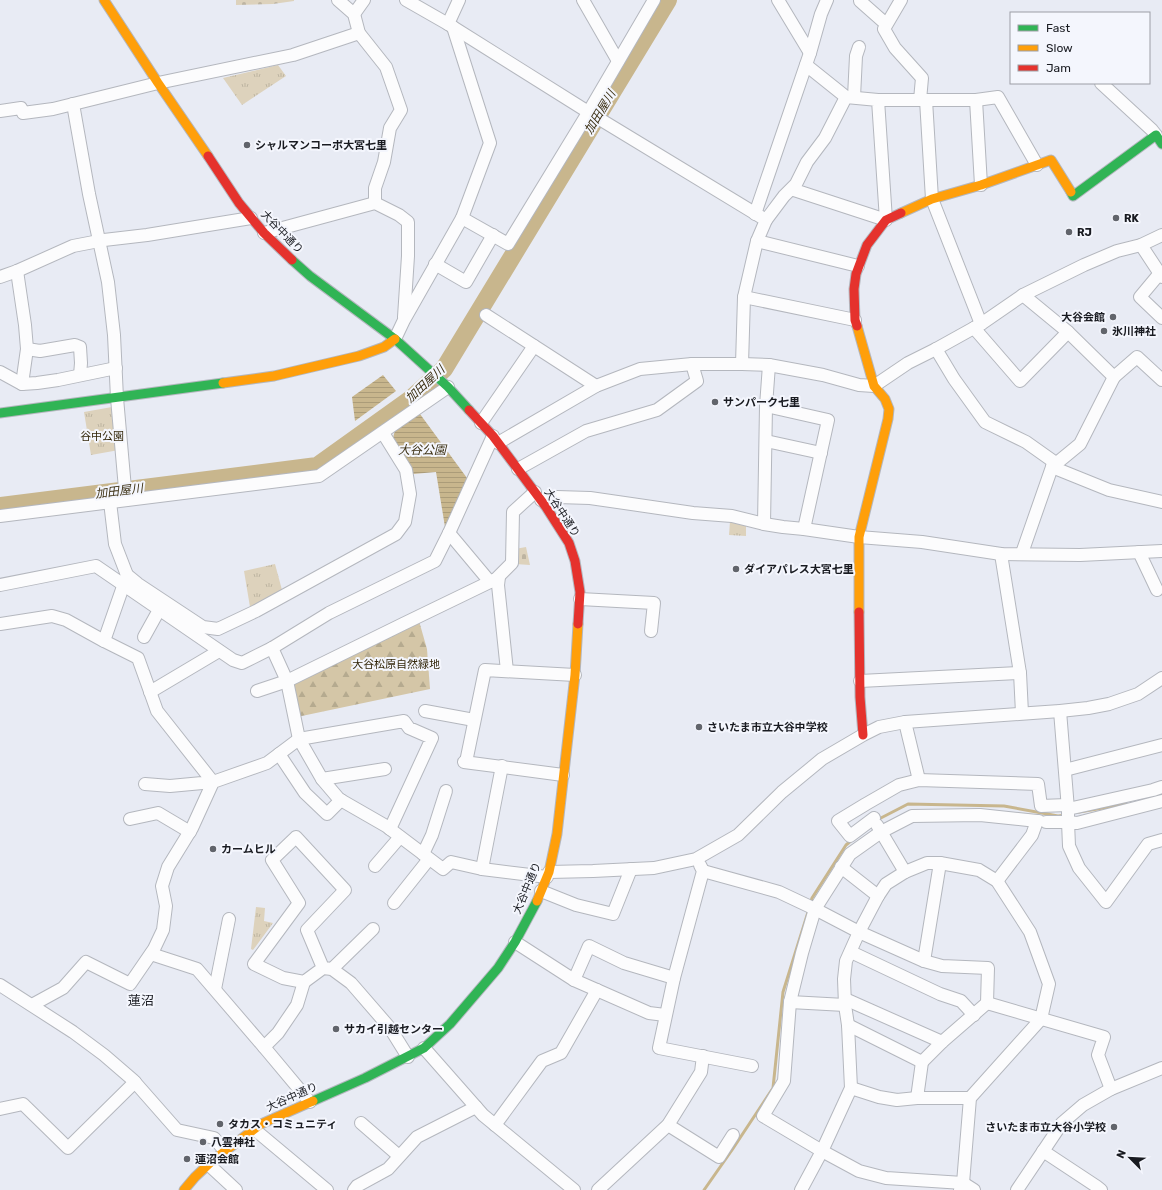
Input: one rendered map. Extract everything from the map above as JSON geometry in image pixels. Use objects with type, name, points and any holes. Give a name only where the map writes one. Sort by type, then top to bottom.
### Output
[{"type":"street","name":"大谷中通り","points":[[104,0],[239,203],[264,233],[310,276],[395,339],[448,387],[496,440],[538,496],[569,543],[575,561],[580,592],[575,675],[557,834],[548,874],[535,906],[515,942],[498,968],[450,1024],[424,1048],[408,1057],[261,1124],[208,1164],[184,1190]]},
{"type":"street","points":[[338,0],[354,14],[359,33],[386,66],[401,110],[390,128],[384,162],[375,188],[375,203]]},
{"type":"street","points":[[354,14],[364,0]]},
{"type":"street","points":[[406,0],[450,25],[593,116],[766,220]]},
{"type":"street","points":[[0,413],[274,376],[359,356],[384,347],[395,339],[435,264],[462,218],[490,143],[450,25],[459,0]]},
{"type":"street","points":[[583,0],[618,61]]},
{"type":"street","points":[[462,218],[508,244],[593,116],[618,61],[654,0]]},
{"type":"street","points":[[778,0],[810,53]]},
{"type":"street","points":[[755,214],[810,53],[821,14],[828,0]]},
{"type":"street","points":[[901,0],[884,29],[895,48],[922,78],[932,199],[978,326],[1020,381],[1068,332]]},
{"type":"street","points":[[860,1],[886,24]]},
{"type":"street","points":[[0,111],[21,108],[23,113],[53,109],[158,83],[293,55],[359,33]]},
{"type":"street","points":[[742,364],[744,297],[757,241],[766,220],[784,196],[796,184],[807,162],[850,97],[856,56],[859,48]]},
{"type":"street","points":[[806,65],[850,97],[878,100],[976,100],[998,97],[1037,165]]},
{"type":"street","points":[[863,735],[860,697],[859,537],[888,419],[889,409],[885,399],[874,386],[855,320],[854,289],[858,266],[868,245],[886,220],[932,199],[981,185],[1052,160],[1073,196],[1159,140],[1152,130],[1102,84]]},
{"type":"street","points":[[878,100],[886,220]]},
{"type":"street","points":[[976,100],[981,185]]},
{"type":"street","points":[[73,104],[89,194],[108,282],[114,335],[126,500]]},
{"type":"street","points":[[791,190],[886,220]]},
{"type":"street","points":[[264,233],[375,203],[399,214],[408,222],[408,256],[404,320]]},
{"type":"street","points":[[0,277],[73,246],[251,218]]},
{"type":"street","points":[[435,264],[466,282],[493,235]]},
{"type":"street","points":[[110,502],[115,544],[125,580],[159,610],[233,660],[242,663],[272,648],[330,613],[435,561],[496,440],[596,386],[640,369],[692,364],[742,364],[769,366],[823,375],[859,385],[874,386],[908,363],[978,326],[1023,295],[1084,265],[1117,251],[1141,245],[1162,235]]},
{"type":"street","points":[[757,241],[858,266]]},
{"type":"street","points":[[1141,245],[1161,275],[1140,297],[1162,318]]},
{"type":"street","points":[[17,271],[27,349],[22,384]]},
{"type":"street","points":[[1023,295],[1068,332],[1114,377]]},
{"type":"street","points":[[744,297],[855,320]]},
{"type":"street","points":[[486,315],[596,386]]},
{"type":"street","points":[[27,349],[40,351],[75,345],[80,347],[80,375]]},
{"type":"street","points":[[481,423],[534,346]]},
{"type":"street","points":[[936,349],[954,379],[985,422],[1026,442],[1054,465],[1109,490],[1162,502]]},
{"type":"street","points":[[1022,553],[1054,465],[1080,444],[1114,377],[1137,357],[1162,380]]},
{"type":"street","points":[[518,469],[586,431],[657,410],[696,381],[692,364]]},
{"type":"street","points":[[764,524],[766,406],[769,366]]},
{"type":"street","points":[[0,372],[22,384],[37,384],[116,368]]},
{"type":"street","points":[[0,516],[320,476],[448,387]]},
{"type":"street","points":[[766,406],[828,420],[804,529]]},
{"type":"street","points":[[0,585],[96,566],[125,580],[138,584],[202,627],[218,629],[256,611],[396,534],[405,522],[410,494],[406,470],[383,433]]},
{"type":"street","points":[[766,440],[821,453]]},
{"type":"street","points":[[257,691],[287,681],[495,580],[512,563],[513,512],[538,496],[590,498],[693,513],[732,516],[764,524],[859,537],[922,542],[1001,554],[1080,554],[1162,551]]},
{"type":"street","points":[[449,533],[495,580],[498,585],[507,671]]},
{"type":"street","points":[[1139,552],[1157,590]]},
{"type":"street","points":[[1001,554],[1020,673],[1022,713]]},
{"type":"street","points":[[104,641],[125,580]]},
{"type":"street","points":[[580,599],[654,603],[651,631]]},
{"type":"street","points":[[144,636],[159,610]]},
{"type":"street","points":[[0,624],[52,616],[66,620],[138,658],[157,711],[213,782]]},
{"type":"street","points":[[272,648],[287,681],[299,740],[322,780],[339,799],[390,829],[443,869],[451,862],[482,869],[548,874],[654,868],[696,859],[738,835],[782,792],[822,759],[863,735],[879,728],[906,722],[1088,708],[1109,704],[1138,694],[1162,678]]},
{"type":"street","points":[[150,692],[219,651]]},
{"type":"street","points":[[563,775],[465,762],[485,670],[575,675]]},
{"type":"street","points":[[860,681],[1020,673]]},
{"type":"street","points":[[425,711],[474,720]]},
{"type":"street","points":[[1060,711],[1069,846],[1079,868],[1106,902],[1148,844],[1162,840]]},
{"type":"street","points":[[145,784],[170,786],[213,782],[267,763],[299,740],[404,721],[409,728],[432,738],[390,829]]},
{"type":"street","points":[[906,722],[919,780]]},
{"type":"street","points":[[1065,770],[1162,745]]},
{"type":"street","points":[[278,754],[305,793],[327,814],[342,800]]},
{"type":"street","points":[[482,869],[502,766]]},
{"type":"street","points":[[322,780],[386,769]]},
{"type":"street","points":[[1162,787],[1153,790],[1068,813],[1041,821],[980,815],[912,816],[876,823],[850,836],[838,822],[899,785],[919,780],[1038,784],[1041,806],[1068,813],[1077,823],[1162,801]]},
{"type":"street","points":[[32,1005],[63,988],[86,962],[130,984],[151,954],[163,930],[166,906],[162,886],[168,867],[190,832],[213,782]]},
{"type":"street","points":[[394,903],[426,856],[446,791]]},
{"type":"street","points":[[866,804],[905,872]]},
{"type":"street","points":[[130,819],[158,813],[190,832]]},
{"type":"street","points":[[997,881],[1041,821]]},
{"type":"street","points":[[876,823],[850,854],[810,907],[802,953],[790,1002],[784,1081],[764,1116],[822,1152],[859,1171],[886,1178],[961,1186],[974,1190]]},
{"type":"street","points":[[304,982],[283,978],[254,964],[299,903],[272,860],[296,837],[344,890],[307,930],[327,968],[351,983],[390,1028],[408,1057]]},
{"type":"street","points":[[375,866],[400,837]]},
{"type":"street","points":[[696,859],[703,871],[779,892],[859,932],[924,961],[942,966],[988,968],[987,1003],[942,1042],[922,1062],[917,1098]]},
{"type":"street","points":[[801,1190],[822,1152],[851,1088],[844,979],[846,961],[859,932],[886,884],[905,872],[927,863],[940,863],[979,870],[997,881],[1030,932],[1049,984],[1041,1019],[970,1098],[961,1186]]},
{"type":"street","points":[[924,961],[940,863]]},
{"type":"street","points":[[841,867],[878,896]]},
{"type":"street","points":[[541,891],[576,905],[613,914],[632,869]]},
{"type":"street","points":[[703,871],[674,978],[659,1048],[752,1066]]},
{"type":"street","points":[[214,989],[229,919]]},
{"type":"street","points":[[264,1047],[278,1033],[297,1005],[304,982],[327,968],[373,929]]},
{"type":"street","points":[[515,942],[574,980],[649,1013],[665,1015]]},
{"type":"street","points":[[574,980],[589,946],[624,963],[674,978]]},
{"type":"street","points":[[851,952],[940,994],[961,1001],[974,1015]]},
{"type":"street","points":[[151,954],[197,969],[310,1102]]},
{"type":"street","points":[[0,985],[73,1032],[104,1055],[135,1082],[177,1130],[214,1138],[225,1151]]},
{"type":"street","points":[[495,1124],[542,1061],[561,1053],[597,990]]},
{"type":"street","points":[[790,1002],[845,1002],[942,1042]]},
{"type":"street","points":[[987,1003],[1104,1037],[1098,1055],[1111,1089]]},
{"type":"street","points":[[848,1025],[922,1062]]},
{"type":"street","points":[[424,1048],[483,1115],[574,1190]]},
{"type":"street","points":[[598,1190],[668,1125],[701,1072],[703,1056]]},
{"type":"street","points":[[1017,1190],[1062,1123],[1083,1105],[1111,1089],[1162,1068]]},
{"type":"street","points":[[0,1109],[23,1104],[68,1148],[135,1082]]},
{"type":"street","points":[[851,1088],[879,1097],[897,1100],[917,1098],[970,1098]]},
{"type":"street","points":[[354,1190],[357,1186],[388,1169],[417,1137],[476,1107]]},
{"type":"street","points":[[361,1123],[399,1156]]},
{"type":"street","points":[[668,1125],[719,1157],[734,1135]]},
{"type":"street","points":[[254,1129],[327,1190]]},
{"type":"street","points":[[1042,1151],[1097,1189]]},
{"type":"street","points":[[208,1164],[236,1190]]},
{"type":"green space","points":[[236,0],[294,1],[273,4],[236,5]]},
{"type":"green space","points":[[278,65],[286,76],[242,105],[223,78]]},
{"type":"green space","name":"谷中公園","points":[[112,407],[119,450],[91,455],[84,412]]},
{"type":"green space","points":[[730,521],[746,523],[746,536],[729,535]]},
{"type":"green space","points":[[526,547],[530,565],[515,564],[515,549]]},
{"type":"green space","points":[[275,564],[282,590],[250,607],[244,571]]},
{"type":"green space","name":"大谷松原自然緑地","points":[[419,621],[427,649],[430,689],[297,717],[290,682]]},
{"type":"green space","points":[[256,907],[265,908],[264,921],[273,923],[253,950],[251,949]]},
{"type":"water","points":[[383,375],[396,391],[355,421],[352,397]]},
{"type":"water","name":"大谷公園","points":[[420,414],[467,478],[445,527],[436,472],[413,474],[393,438],[395,430]]},
{"type":"waterway","name":"加田屋川","points":[[0,506],[317,466],[412,398],[444,369],[668,0]]},
{"type":"waterway","points":[[877,820],[908,804],[1004,806],[1058,816],[1066,815]]},
{"type":"waterway","points":[[1079,812],[1127,804]]},
{"type":"waterway","points":[[810,904],[812,898],[846,845],[852,840]]},
{"type":"waterway","points":[[704,1190],[773,1088],[783,992],[809,909]]},
{"type":"traffic: fast","points":[[1071,192],[1073,196],[1156,135],[1162,144]]},
{"type":"traffic: fast","points":[[292,260],[310,276],[395,339],[448,387],[469,410]]},
{"type":"traffic: fast","points":[[0,413],[223,383]]},
{"type":"traffic: fast","points":[[313,1101],[365,1078],[424,1048],[450,1024],[498,968],[515,942],[537,901]]},
{"type":"traffic: slow","points":[[104,0],[208,156]]},
{"type":"traffic: slow","points":[[901,213],[932,199],[981,185],[1051,160],[1071,192]]},
{"type":"traffic: slow","points":[[857,326],[874,386],[885,399],[889,409],[888,419],[859,537],[859,612]]},
{"type":"traffic: slow","points":[[223,383],[274,376],[359,356],[384,347],[395,339]]},
{"type":"traffic: slow","points":[[537,901],[549,872],[557,834],[575,675],[578,624]]},
{"type":"traffic: slow","points":[[184,1190],[212,1161],[261,1124],[313,1101]]},
{"type":"traffic: jam","points":[[208,156],[239,203],[264,233],[292,260]]},
{"type":"traffic: jam","points":[[857,326],[855,320],[854,289],[856,274],[867,245],[886,220],[901,213]]},
{"type":"traffic: jam","points":[[469,410],[493,436],[546,507],[569,543],[575,561],[580,592],[578,624]]},
{"type":"traffic: jam","points":[[859,612],[860,697],[863,735]]},
{"type":"place","name":"シャルマンコーポ大宮七里","points":[[247,145]]},
{"type":"place","name":"RK","points":[[1116,218]]},
{"type":"place","name":"RJ","points":[[1069,232]]},
{"type":"place","name":"大谷会館","points":[[1113,317]]},
{"type":"place","name":"氷川神社","points":[[1104,331]]},
{"type":"place","name":"サンパーク七里","points":[[715,402]]},
{"type":"place","name":"ダイアパレス大宮七里","points":[[736,569]]},
{"type":"place","name":"さいたま市立大谷中学校","points":[[699,727]]},
{"type":"place","name":"カームヒル","points":[[213,849]]},
{"type":"place","name":"サカイ引越センター","points":[[336,1029]]},
{"type":"place","name":"タカス・コミュニティ","points":[[220,1124]]},
{"type":"place","name":"さいたま市立大谷小学校","points":[[1114,1127]]},
{"type":"place","name":"八雲神社","points":[[203,1142]]},
{"type":"place","name":"蓮沼会館","points":[[187,1159]]},
{"type":"district","name":"蓮沼","points":[[141,1000]]}]
